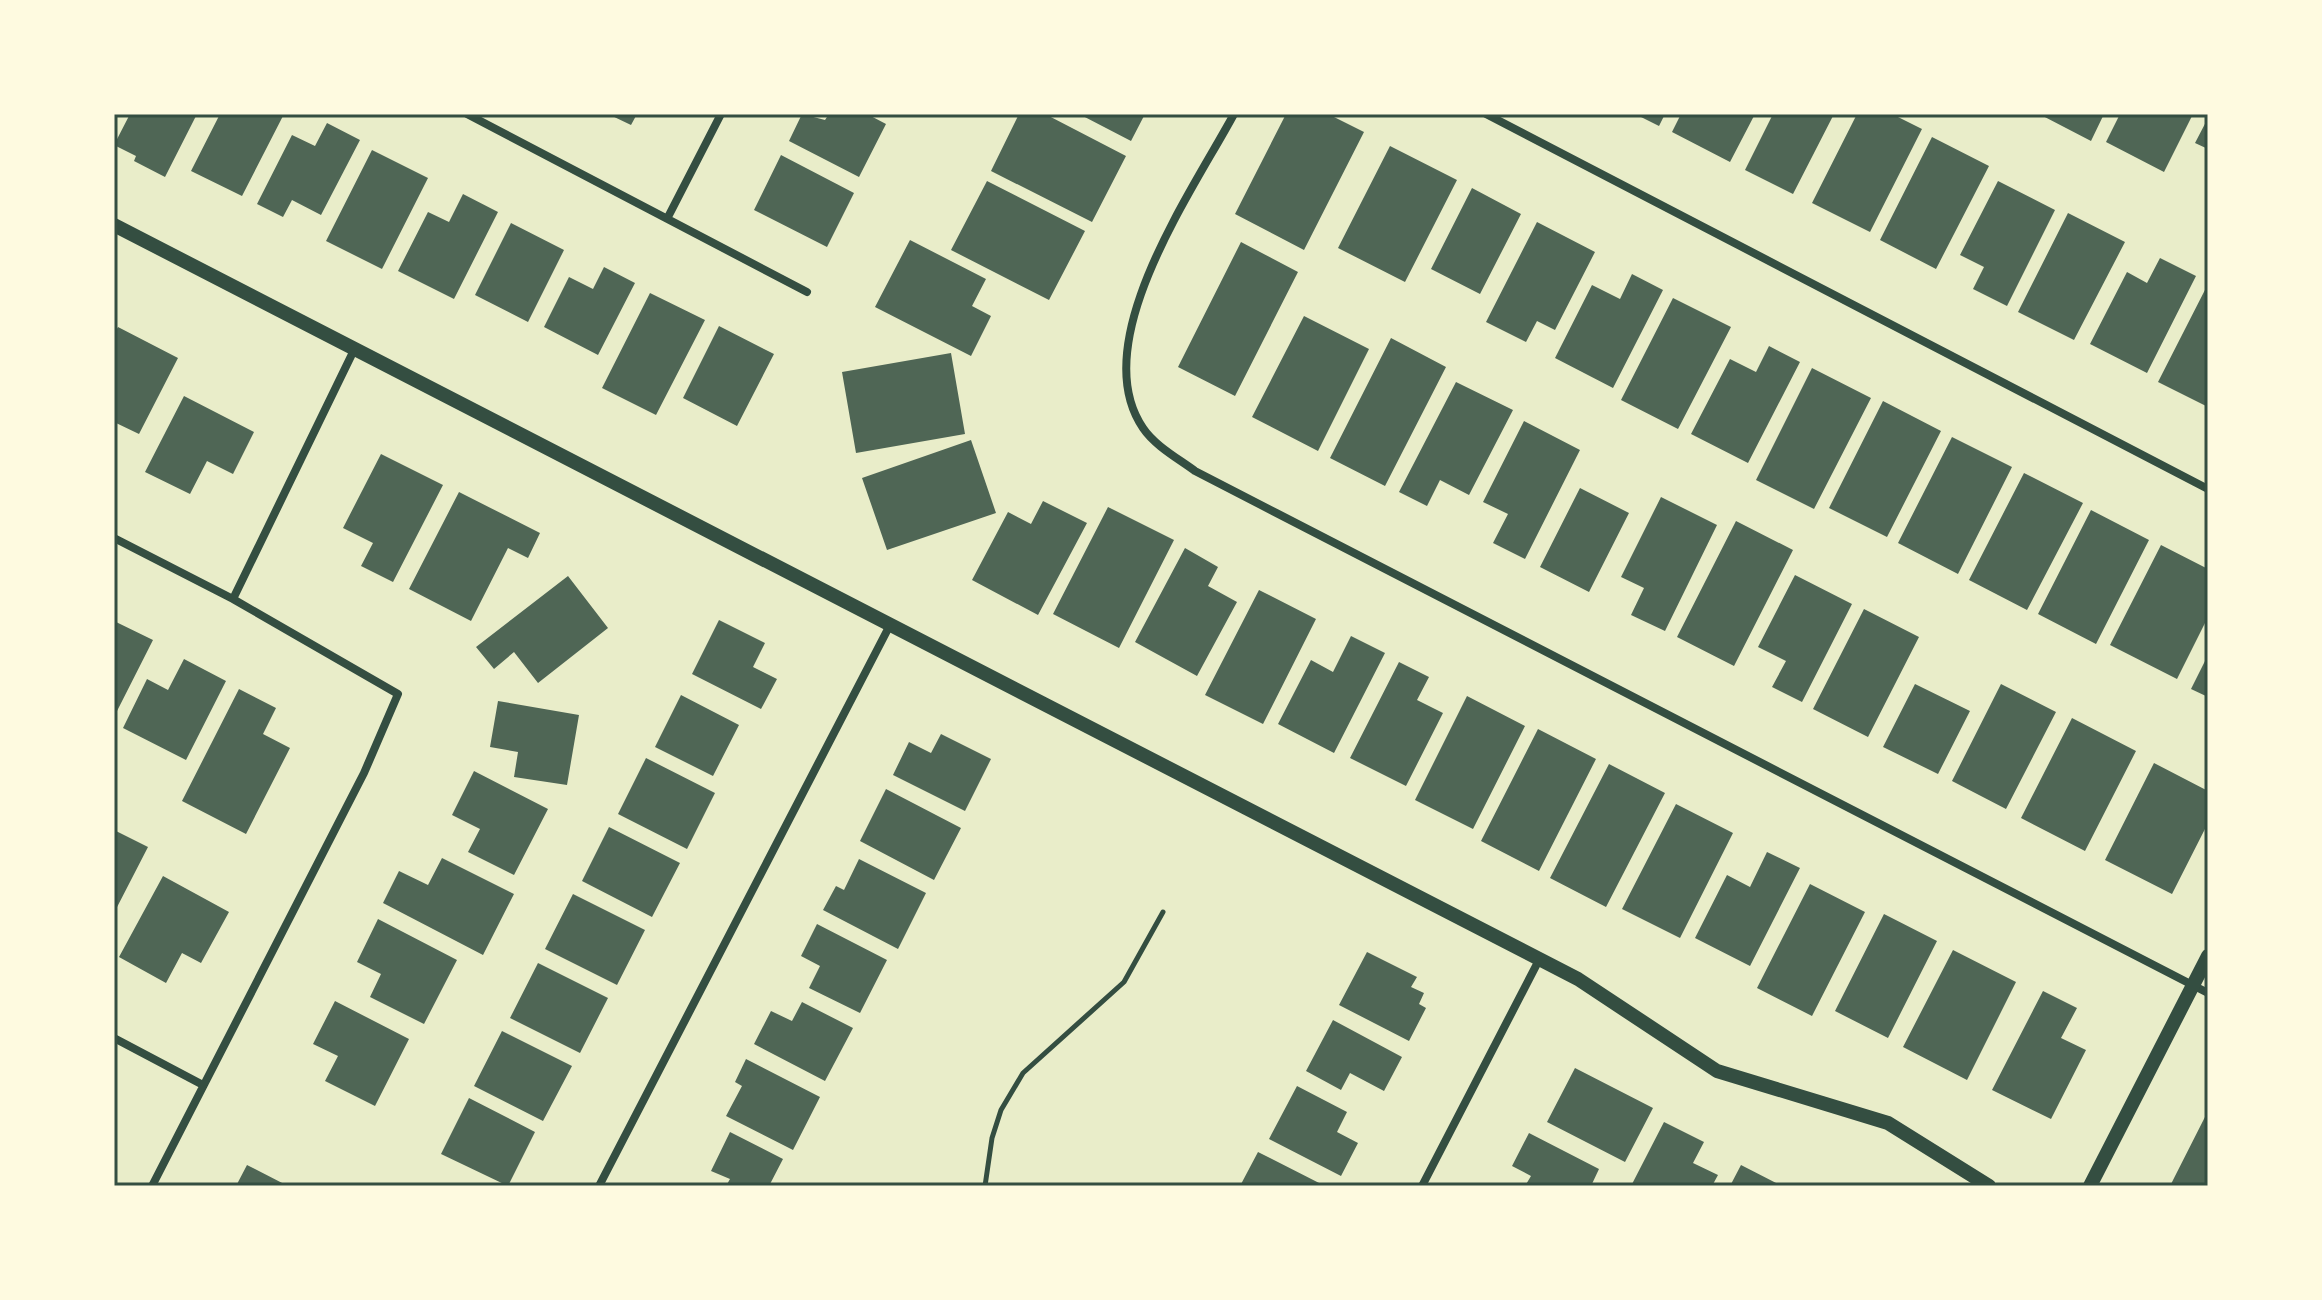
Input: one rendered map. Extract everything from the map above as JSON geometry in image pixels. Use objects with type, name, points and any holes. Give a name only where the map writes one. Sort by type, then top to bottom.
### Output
[{"type":"street","points":[[467,114],[807,292]]},
{"type":"street","points":[[668,217],[721,114]]},
{"type":"street","points":[[1234,114],[1151,269],[1134,311],[1125,349],[1125,390],[1144,429],[1195,471],[2208,993]]},
{"type":"street","points":[[1486,114],[2208,489]]},
{"type":"street","points":[[114,225],[1578,979],[1717,1071],[1888,1123],[1989,1186]]},
{"type":"street","points":[[233,599],[354,350]]},
{"type":"street","points":[[114,538],[233,599],[398,694],[364,773],[152,1186]]},
{"type":"street","points":[[599,1186],[890,625]]},
{"type":"street","points":[[2090,1186],[2208,956]]},
{"type":"street","points":[[1422,1186],[1539,960]]},
{"type":"street","points":[[114,1038],[203,1085]]},
{"type":"path","points":[[985,1186],[992,1138],[1001,1110],[1023,1073],[1124,982],[1163,912]]},
{"type":"building","points":[[130,114],[197,114],[165,177],[134,161],[136,156],[114,145]]},
{"type":"building","points":[[220,114],[284,114],[242,196],[191,171]]},
{"type":"building","points":[[608,114],[637,114],[631,125]]},
{"type":"building","points":[[802,114],[825,120],[829,114],[867,114],[886,124],[859,177],[789,141]]},
{"type":"building","points":[[1019,114],[1045,114],[1126,156],[1092,222],[991,171]]},
{"type":"building","points":[[1079,114],[1145,114],[1131,141]]},
{"type":"building","points":[[1286,114],[1328,114],[1364,132],[1304,250],[1235,214]]},
{"type":"building","points":[[1635,114],[1665,114],[1659,126]]},
{"type":"building","points":[[1681,114],[1755,114],[1730,162],[1672,132]]},
{"type":"building","points":[[1773,114],[1834,114],[1793,194],[1745,170]]},
{"type":"building","points":[[1857,114],[1892,114],[1922,129],[1870,232],[1812,203]]},
{"type":"building","points":[[2039,114],[2104,114],[2091,141]]},
{"type":"building","points":[[2120,114],[2193,114],[2164,172],[2106,142]]},
{"type":"building","points":[[2208,118],[2208,149],[2195,143]]},
{"type":"building","points":[[327,123],[360,140],[321,215],[292,200],[283,217],[257,204],[292,135],[315,146]]},
{"type":"building","points":[[1932,137],[1989,166],[1936,269],[1880,240]]},
{"type":"building","points":[[1390,146],[1457,180],[1405,282],[1338,248]]},
{"type":"building","points":[[372,150],[428,178],[382,269],[326,241]]},
{"type":"building","points":[[781,155],[854,193],[827,247],[754,210]]},
{"type":"building","points":[[987,181],[1085,231],[1049,300],[951,250]]},
{"type":"building","points":[[1998,181],[2055,210],[2007,306],[1973,289],[1984,267],[1960,255]]},
{"type":"building","points":[[1472,188],[1521,214],[1480,294],[1431,269]]},
{"type":"building","points":[[463,194],[498,212],[454,299],[398,271],[428,212],[449,222]]},
{"type":"building","points":[[2068,213],[2125,242],[2074,340],[2018,312]]},
{"type":"building","points":[[1537,222],[1595,252],[1555,330],[1537,321],[1526,342],[1486,322]]},
{"type":"building","points":[[511,223],[564,250],[528,322],[475,295]]},
{"type":"building","points":[[910,240],[986,279],[972,306],[991,316],[971,356],[875,307]]},
{"type":"building","points":[[1241,242],[1298,272],[1235,396],[1178,367]]},
{"type":"building","points":[[2160,258],[2196,276],[2147,373],[2090,344],[2127,272],[2147,283]]},
{"type":"building","points":[[604,267],[635,283],[598,355],[544,327],[569,277],[593,289]]},
{"type":"building","points":[[1632,274],[1663,290],[1613,388],[1555,358],[1592,285],[1620,299]]},
{"type":"building","points":[[2208,284],[2208,407],[2158,382]]},
{"type":"building","points":[[650,293],[705,320],[656,415],[602,388]]},
{"type":"building","points":[[1673,298],[1731,327],[1678,429],[1621,400]]},
{"type":"building","points":[[1304,316],[1369,349],[1318,451],[1252,417]]},
{"type":"building","points":[[719,326],[774,354],[737,426],[683,398]]},
{"type":"building","points":[[118,327],[178,358],[139,434],[114,422],[114,334]]},
{"type":"building","points":[[1391,338],[1446,367],[1385,486],[1330,458]]},
{"type":"building","points":[[1769,346],[1800,362],[1748,463],[1691,434],[1730,359],[1756,372]]},
{"type":"building","points":[[951,353],[965,434],[856,453],[842,372]]},
{"type":"building","points":[[1812,368],[1871,398],[1814,509],[1756,480]]},
{"type":"building","points":[[1456,382],[1513,410],[1469,495],[1440,480],[1427,506],[1399,492]]},
{"type":"building","points":[[184,396],[254,432],[233,474],[207,461],[190,494],[145,472]]},
{"type":"building","points":[[1883,401],[1941,431],[1887,537],[1829,508]]},
{"type":"building","points":[[1524,421],[1580,450],[1525,559],[1493,543],[1508,514],[1483,502]]},
{"type":"building","points":[[1952,437],[2012,467],[1958,574],[1898,543]]},
{"type":"building","points":[[971,440],[996,513],[887,550],[862,478]]},
{"type":"building","points":[[381,454],[443,485],[393,582],[361,566],[373,543],[343,528]]},
{"type":"building","points":[[2024,473],[2083,503],[2027,610],[1969,580]]},
{"type":"building","points":[[1580,488],[1629,513],[1589,592],[1540,567]]},
{"type":"building","points":[[459,492],[540,533],[528,558],[508,548],[471,621],[409,589]]},
{"type":"building","points":[[1661,497],[1717,525],[1665,631],[1631,615],[1644,588],[1621,577]]},
{"type":"building","points":[[1043,501],[1087,523],[1038,615],[972,580],[1008,512],[1031,524]]},
{"type":"building","points":[[1108,507],[1174,540],[1119,648],[1053,614]]},
{"type":"building","points":[[2091,510],[2149,540],[2096,644],[2038,614]]},
{"type":"building","points":[[1736,521],[1793,550],[1734,666],[1677,637]]},
{"type":"building","points":[[2161,545],[2208,569],[2208,617],[2177,679],[2110,645]]},
{"type":"building","points":[[1185,548],[1218,567],[1208,586],[1237,602],[1197,676],[1135,642]]},
{"type":"building","points":[[1795,575],[1852,604],[1802,702],[1772,687],[1786,661],[1758,647]]},
{"type":"building","points":[[568,576],[608,628],[538,683],[514,652],[494,669],[476,647]]},
{"type":"building","points":[[1259,590],[1316,619],[1263,724],[1205,695]]},
{"type":"building","points":[[1864,609],[1919,637],[1868,737],[1813,709]]},
{"type":"building","points":[[719,620],[765,643],[753,667],[777,679],[761,709],[692,674]]},
{"type":"building","points":[[114,621],[153,640],[114,717]]},
{"type":"building","points":[[1351,636],[1385,653],[1334,753],[1278,724],[1311,660],[1333,672]]},
{"type":"building","points":[[2208,655],[2208,697],[2191,689]]},
{"type":"building","points":[[184,659],[226,681],[186,760],[123,728],[147,679],[168,690]]},
{"type":"building","points":[[1399,662],[1429,677],[1417,700],[1443,713],[1406,786],[1350,758]]},
{"type":"building","points":[[1915,684],[1970,711],[1938,774],[1883,747]]},
{"type":"building","points":[[2001,684],[2056,712],[2006,809],[1952,781]]},
{"type":"building","points":[[239,689],[276,708],[263,734],[290,748],[246,834],[182,801]]},
{"type":"building","points":[[681,695],[739,725],[713,776],[655,747]]},
{"type":"building","points":[[1467,696],[1525,726],[1473,829],[1415,800]]},
{"type":"building","points":[[498,701],[579,715],[567,785],[514,777],[518,752],[490,747]]},
{"type":"building","points":[[2072,718],[2136,751],[2085,851],[2021,818]]},
{"type":"building","points":[[1538,729],[1596,759],[1539,871],[1481,841]]},
{"type":"building","points":[[941,734],[991,759],[965,811],[893,775],[909,742],[931,753]]},
{"type":"building","points":[[646,758],[715,793],[687,849],[618,814]]},
{"type":"building","points":[[2154,763],[2208,791],[2208,823],[2172,894],[2105,860]]},
{"type":"building","points":[[1609,764],[1665,793],[1606,907],[1550,878]]},
{"type":"building","points":[[474,771],[548,809],[514,875],[468,852],[480,829],[452,815]]},
{"type":"building","points":[[886,789],[961,828],[934,880],[860,841]]},
{"type":"building","points":[[1676,804],[1733,833],[1680,938],[1622,909]]},
{"type":"building","points":[[609,827],[680,863],[652,917],[582,881]]},
{"type":"building","points":[[114,830],[148,847],[114,913]]},
{"type":"building","points":[[1767,852],[1800,868],[1750,966],[1695,938],[1727,875],[1750,887]]},
{"type":"building","points":[[442,858],[514,894],[483,955],[383,903],[399,871],[428,885]]},
{"type":"building","points":[[859,859],[926,893],[898,949],[823,910],[836,886],[844,890]]},
{"type":"building","points":[[163,876],[229,912],[201,963],[182,953],[166,983],[119,957]]},
{"type":"building","points":[[1810,884],[1865,912],[1812,1016],[1757,988]]},
{"type":"building","points":[[573,894],[645,930],[617,985],[545,949]]},
{"type":"building","points":[[1884,914],[1937,941],[1888,1038],[1835,1011]]},
{"type":"building","points":[[378,919],[457,960],[424,1024],[370,997],[381,974],[357,962]]},
{"type":"building","points":[[817,924],[887,960],[860,1013],[809,988],[820,966],[801,956]]},
{"type":"building","points":[[1953,950],[2016,982],[1967,1080],[1903,1047]]},
{"type":"building","points":[[1367,952],[1417,977],[1411,987],[1424,993],[1419,1004],[1426,1008],[1409,1041],[1339,1005]]},
{"type":"building","points":[[538,963],[608,998],[580,1053],[510,1018]]},
{"type":"building","points":[[2043,991],[2077,1008],[2061,1038],[2086,1050],[2051,1119],[1992,1090]]},
{"type":"building","points":[[335,1001],[409,1039],[375,1106],[325,1081],[338,1056],[313,1044]]},
{"type":"building","points":[[802,1002],[853,1028],[825,1081],[754,1044],[771,1011],[792,1021]]},
{"type":"building","points":[[1333,1020],[1402,1057],[1384,1091],[1350,1073],[1341,1090],[1306,1071]]},
{"type":"building","points":[[502,1031],[572,1066],[543,1121],[474,1086]]},
{"type":"building","points":[[746,1059],[820,1097],[793,1150],[726,1116],[742,1086],[735,1082]]},
{"type":"building","points":[[1575,1068],[1653,1108],[1625,1162],[1547,1122]]},
{"type":"building","points":[[1297,1086],[1347,1112],[1337,1132],[1358,1143],[1341,1176],[1269,1139]]},
{"type":"building","points":[[469,1098],[535,1132],[508,1186],[441,1154]]},
{"type":"building","points":[[2208,1111],[2208,1186],[2170,1186]]},
{"type":"building","points":[[1664,1122],[1704,1142],[1693,1163],[1718,1175],[1712,1186],[1631,1186]]},
{"type":"building","points":[[730,1132],[783,1159],[769,1186],[726,1186],[730,1179],[711,1171]]},
{"type":"building","points":[[1529,1133],[1599,1169],[1591,1186],[1525,1186],[1531,1176],[1512,1166]]},
{"type":"building","points":[[1258,1152],[1325,1186],[1240,1186]]},
{"type":"building","points":[[247,1165],[288,1186],[236,1186]]},
{"type":"building","points":[[1741,1165],[1782,1186],[1730,1186]]}]
